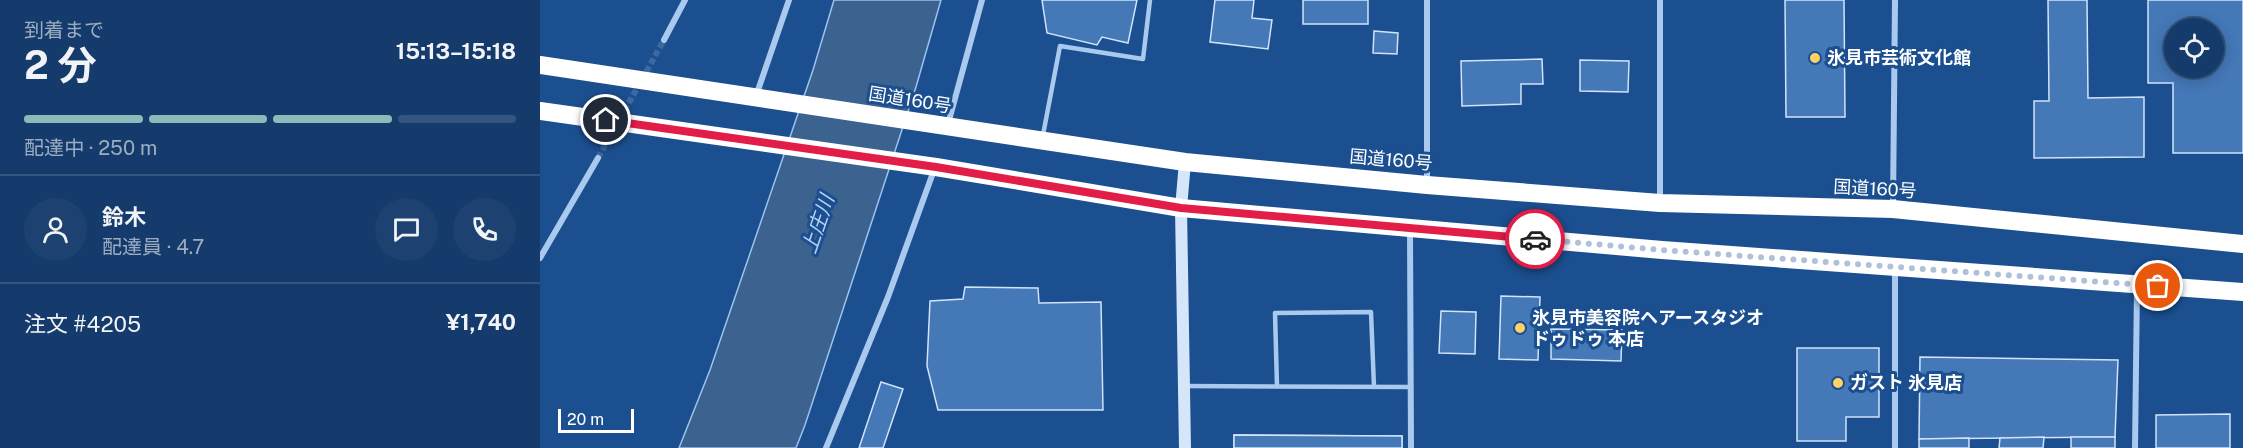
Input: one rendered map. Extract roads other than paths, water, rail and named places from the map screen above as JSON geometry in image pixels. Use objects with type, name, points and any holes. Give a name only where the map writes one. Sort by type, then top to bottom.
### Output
[{"type":"highway","name":"国道160号","points":[[540,65],[1185,162],[1427,185],[1660,203],[1893,209],[2243,244]]},
{"type":"highway","points":[[540,111],[936,167],[1181,208],[1662,250],[2243,292]]},
{"type":"street","points":[[664,40],[685,0]]},
{"type":"street","points":[[755,97],[789,0]]},
{"type":"street","points":[[943,127],[982,0]]},
{"type":"street","points":[[1427,0],[1427,185]]},
{"type":"street","points":[[1660,0],[1660,203]]},
{"type":"street","points":[[1893,209],[1895,0]]},
{"type":"street","points":[[540,258],[598,158]]},
{"type":"street","points":[[1185,162],[1181,208],[1185,448]]},
{"type":"street","points":[[826,448],[888,297],[936,167]]},
{"type":"street","points":[[1410,227],[1411,448]]},
{"type":"street","points":[[1895,268],[1895,448]]},
{"type":"street","points":[[2135,448],[2137,285]]},
{"type":"lane","points":[[1042,141],[1060,46],[1143,59],[1150,0]]},
{"type":"lane","points":[[1277,386],[1275,313],[1371,312],[1374,387]]},
{"type":"lane","points":[[1185,386],[1411,387]]},
{"type":"water","name":"上庄川","points":[[834,0],[941,0],[916,87],[805,425],[796,448],[679,448],[710,370],[813,70]]},
{"type":"tunnel","points":[[598,158],[664,40]]},
{"type":"place","name":"氷見市芸術文化館","points":[[1815,58]]},
{"type":"place","name":"氷見市美容院ヘアースタジオ ドゥドゥ 本店","points":[[1520,328]]},
{"type":"place","name":"ガスト 氷見店","points":[[1838,383]]}]
